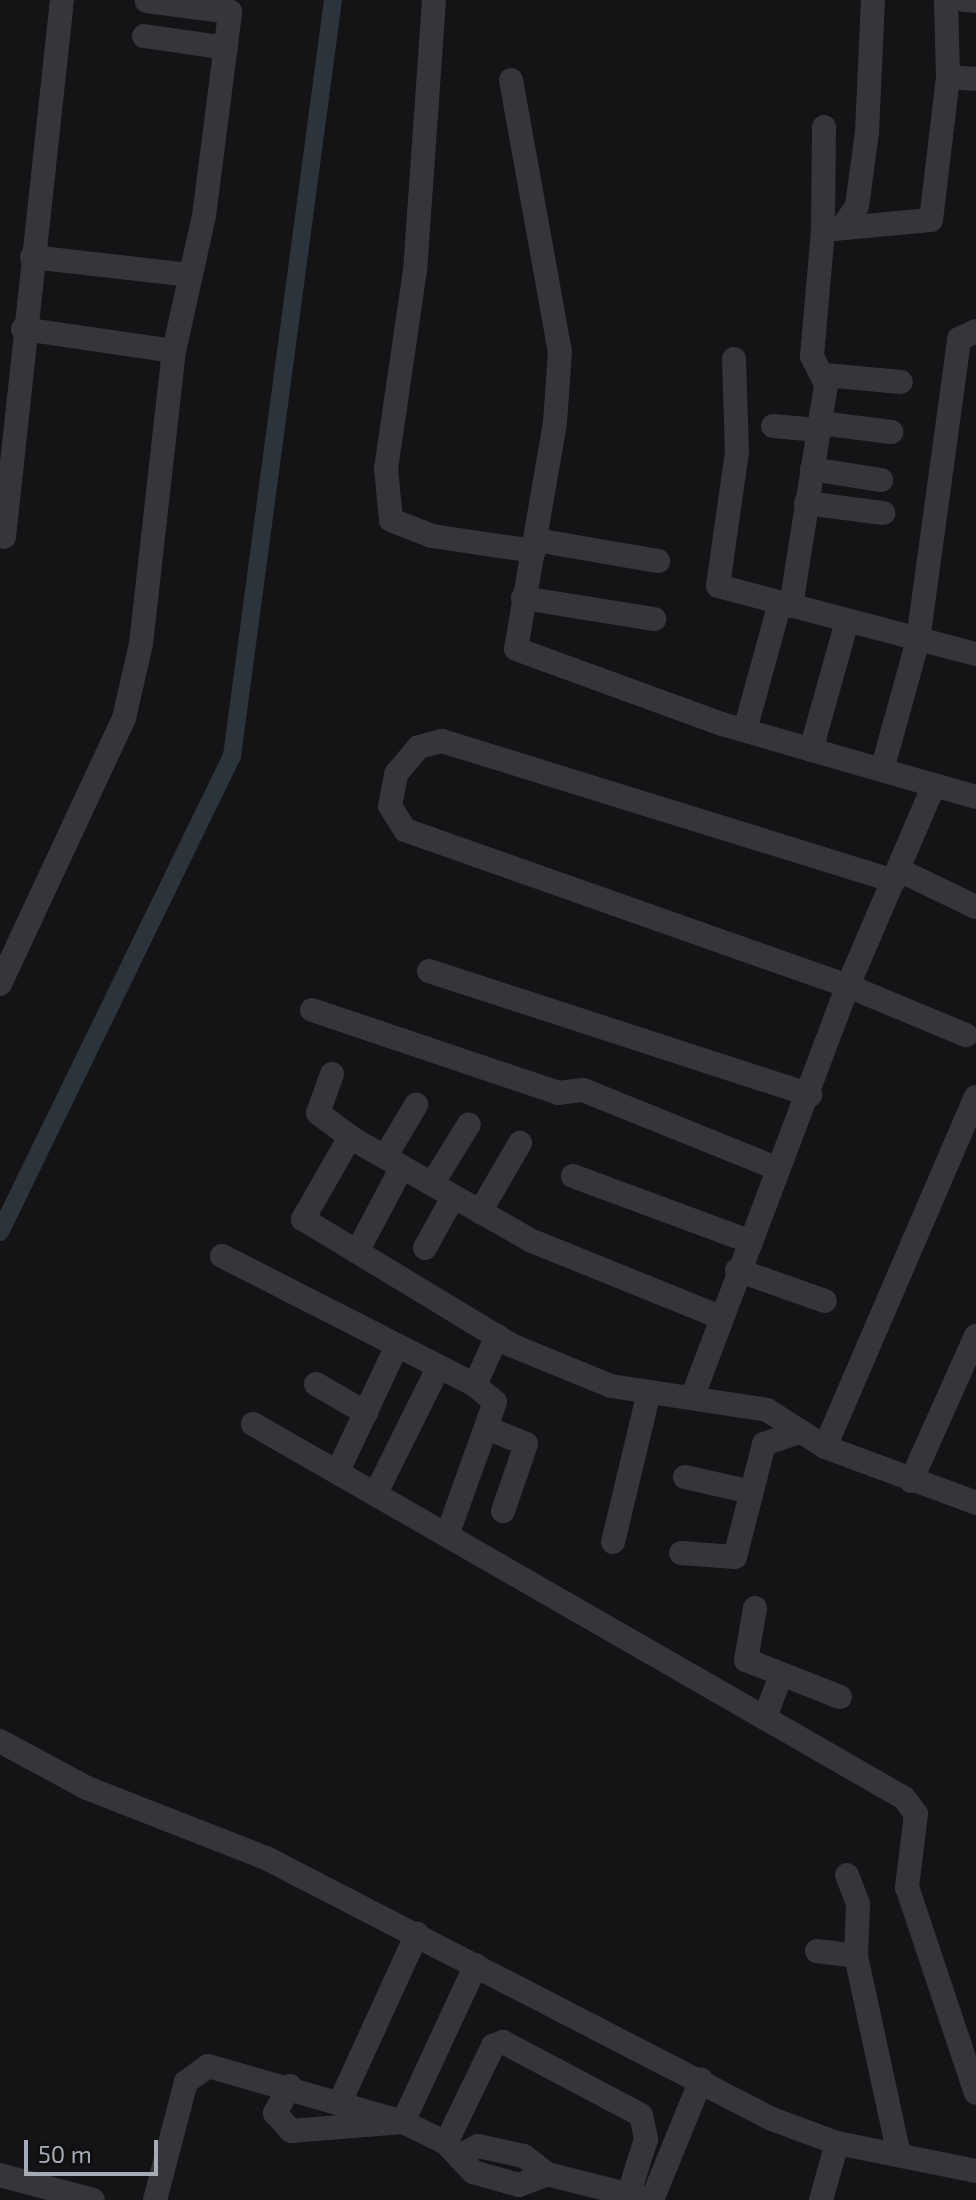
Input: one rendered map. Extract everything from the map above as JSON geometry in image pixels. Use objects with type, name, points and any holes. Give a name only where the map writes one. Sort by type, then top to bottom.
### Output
[{"type":"street","points":[[4,537],[23,329],[62,0]]},
{"type":"street","points":[[434,0],[415,270],[386,468],[391,520],[432,536],[658,561]]},
{"type":"street","points":[[833,229],[857,206],[867,132],[873,0]]},
{"type":"street","points":[[833,229],[931,220],[948,77],[946,0]]},
{"type":"street","points":[[964,0],[976,1]]},
{"type":"street","points":[[0,984],[133,688],[174,351],[191,275],[230,12],[147,1]]},
{"type":"street","points":[[144,36],[226,48]]},
{"type":"street","points":[[948,77],[976,79]]},
{"type":"street","points":[[511,80],[560,351],[535,546],[513,642],[520,654],[745,730],[976,797]]},
{"type":"street","points":[[745,730],[786,604],[819,426],[825,375],[812,356],[833,229],[824,127]]},
{"type":"street","points":[[32,257],[191,275]]},
{"type":"street","points":[[23,329],[174,351]]},
{"type":"street","points":[[882,770],[918,640],[959,339],[976,331]]},
{"type":"street","points":[[734,359],[737,452],[716,582],[847,621],[976,654]]},
{"type":"street","points":[[825,375],[901,382]]},
{"type":"street","points":[[773,426],[891,432]]},
{"type":"street","points":[[812,469],[881,480]]},
{"type":"street","points":[[806,503],[883,513]]},
{"type":"street","points":[[523,598],[654,619]]},
{"type":"street","points":[[811,750],[847,621]]},
{"type":"street","points":[[966,1035],[848,986],[405,830],[390,806],[396,774],[419,747],[442,741],[897,876],[976,907]]},
{"type":"street","points":[[692,1398],[718,1316],[810,1095],[848,986],[934,785]]},
{"type":"street","points":[[429,971],[810,1095]]},
{"type":"street","points":[[312,1010],[558,1093],[583,1090],[779,1169]]},
{"type":"street","points":[[332,1074],[318,1113],[350,1137],[532,1241],[718,1316]]},
{"type":"street","points":[[825,1447],[976,1097]]},
{"type":"street","points":[[357,1252],[416,1105]]},
{"type":"street","points":[[425,1248],[443,1190],[469,1124]]},
{"type":"street","points":[[350,1137],[303,1219],[497,1336],[611,1386],[767,1410],[825,1447],[976,1503]]},
{"type":"street","points":[[480,1212],[520,1143]]},
{"type":"street","points":[[573,1176],[749,1241]]},
{"type":"street","points":[[222,1256],[396,1348],[475,1385],[495,1402],[448,1533]]},
{"type":"street","points":[[737,1270],[825,1301]]},
{"type":"street","points":[[475,1385],[497,1336]]},
{"type":"street","points":[[911,1481],[976,1336]]},
{"type":"street","points":[[338,1471],[396,1348]]},
{"type":"street","points":[[376,1493],[438,1368]]},
{"type":"street","points":[[316,1384],[366,1413]]},
{"type":"street","points":[[613,1542],[649,1392]]},
{"type":"street","points":[[253,1424],[448,1533],[904,1798],[916,1814],[907,1887],[976,2093]]},
{"type":"street","points":[[487,1428],[526,1444],[503,1511]]},
{"type":"street","points":[[681,1553],[731,1561],[764,1444],[801,1431]]},
{"type":"street","points":[[685,1477],[751,1492]]},
{"type":"street","points":[[755,1608],[743,1656],[781,1675],[840,1697]]},
{"type":"street","points":[[765,1717],[781,1675]]},
{"type":"street","points":[[0,1741],[87,1788],[266,1858],[772,2119],[837,2143],[898,2151],[976,2171]]},
{"type":"street","points":[[847,1875],[859,1911],[856,1956],[898,2151]]},
{"type":"street","points":[[341,2100],[417,1934]]},
{"type":"street","points":[[817,1951],[856,1956]]},
{"type":"street","points":[[403,2122],[476,1965]]},
{"type":"street","points":[[454,2149],[493,2046],[503,2042],[641,2115],[646,2139],[644,2198]]},
{"type":"street","points":[[155,2200],[193,2072],[208,2066],[341,2100],[403,2122],[454,2149],[478,2146],[524,2156],[547,2174],[644,2198]]},
{"type":"street","points":[[644,2198],[701,2080]]},
{"type":"street","points":[[290,2086],[275,2113],[291,2131],[403,2122]]},
{"type":"street","points":[[821,2200],[837,2143]]},
{"type":"street","points":[[0,2175],[93,2200]]},
{"type":"waterway","points":[[0,1232],[232,756],[333,0]]}]
